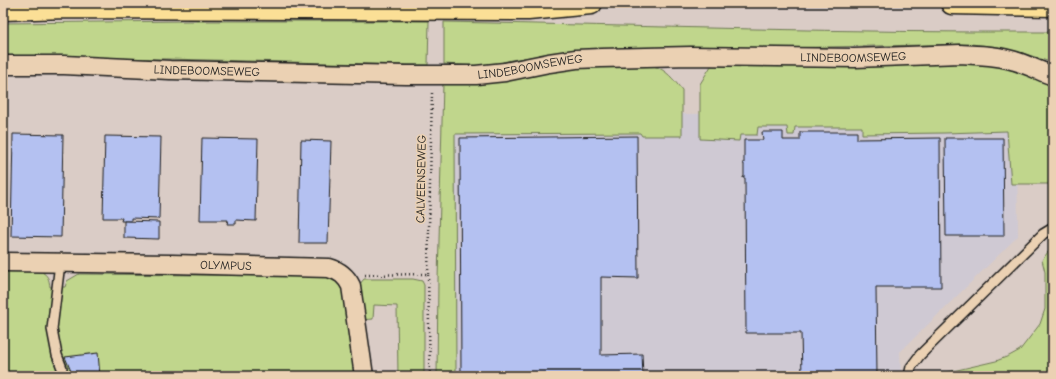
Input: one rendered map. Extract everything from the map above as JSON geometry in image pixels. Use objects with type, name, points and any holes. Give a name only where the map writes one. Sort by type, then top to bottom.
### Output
[{"type":"highway","points":[[3,9],[66,7],[528,9],[591,3]]},
{"type":"highway","points":[[952,3],[1053,5]]},
{"type":"street","name":"LINDEBOOMSEWEG","points":[[3,65],[64,65],[170,70],[476,74],[505,72],[576,59],[601,58],[691,56],[855,58],[977,54],[1010,59],[1053,76]]},
{"type":"street","name":"OLYMPUS","points":[[3,262],[329,268],[344,275]]},
{"type":"street","points":[[344,275],[351,286],[364,376]]},
{"type":"lane","points":[[910,376],[911,367],[920,355],[1043,234],[1053,228]]},
{"type":"lane","points":[[60,263],[52,329],[57,355],[62,368]]},
{"type":"path","name":"CALVEENSEWEG","points":[[430,376],[428,274],[432,92]]},
{"type":"path","points":[[344,275],[428,274]]},
{"type":"shaded area","points":[[993,110],[1017,133],[1018,236],[900,352],[901,376],[447,376],[449,117]]},
{"type":"green space","points":[[429,21],[428,65],[3,57],[3,23]]},
{"type":"green space","points":[[444,22],[825,30],[1053,32],[1053,63],[1023,53],[998,47],[971,44],[778,48],[630,48],[558,53],[479,66],[444,64]]},
{"type":"green space","points":[[969,62],[1003,66],[1053,85],[1053,184],[1011,184],[1007,131],[862,134],[862,127],[795,127],[794,135],[788,135],[787,127],[758,127],[757,135],[740,135],[739,141],[700,139],[700,84],[711,66]]},
{"type":"green space","points":[[603,66],[653,66],[658,67],[669,75],[682,90],[682,136],[642,136],[640,133],[455,134],[456,376],[437,376],[443,83],[517,77]]},
{"type":"green space","points":[[1053,248],[1053,376],[926,376],[996,361],[1020,350],[1040,324],[1045,309],[1045,272],[1042,260]]},
{"type":"green space","points":[[3,270],[40,271],[48,278],[50,287],[65,287],[67,281],[79,274],[326,276],[333,278],[345,287],[359,376],[3,376]]},
{"type":"green space","points":[[364,279],[413,279],[422,281],[424,285],[424,376],[398,376],[397,306],[374,305],[373,319],[360,320],[359,285]]},
{"type":"building","points":[[762,132],[783,132],[783,140],[800,140],[800,132],[857,132],[857,139],[940,138],[941,287],[876,287],[877,376],[802,376],[801,333],[746,333],[745,178],[743,178],[744,164],[742,163],[744,163],[744,140],[763,140]]},
{"type":"building","points":[[13,134],[63,135],[61,237],[11,236]]},
{"type":"building","points":[[105,136],[161,137],[159,219],[131,218],[131,221],[121,221],[122,218],[103,218]]},
{"type":"building","points":[[637,136],[638,278],[601,277],[601,355],[642,354],[643,376],[461,376],[460,138]]},
{"type":"building","points":[[202,138],[258,139],[256,221],[236,220],[236,224],[227,224],[228,220],[200,220]]},
{"type":"building","points":[[945,138],[1003,138],[1004,236],[946,236]]},
{"type":"building","points":[[301,140],[331,141],[328,243],[299,243]]},
{"type":"building","points":[[124,221],[159,222],[159,239],[124,238]]},
{"type":"building","points":[[98,353],[100,376],[73,376],[65,357]]}]
